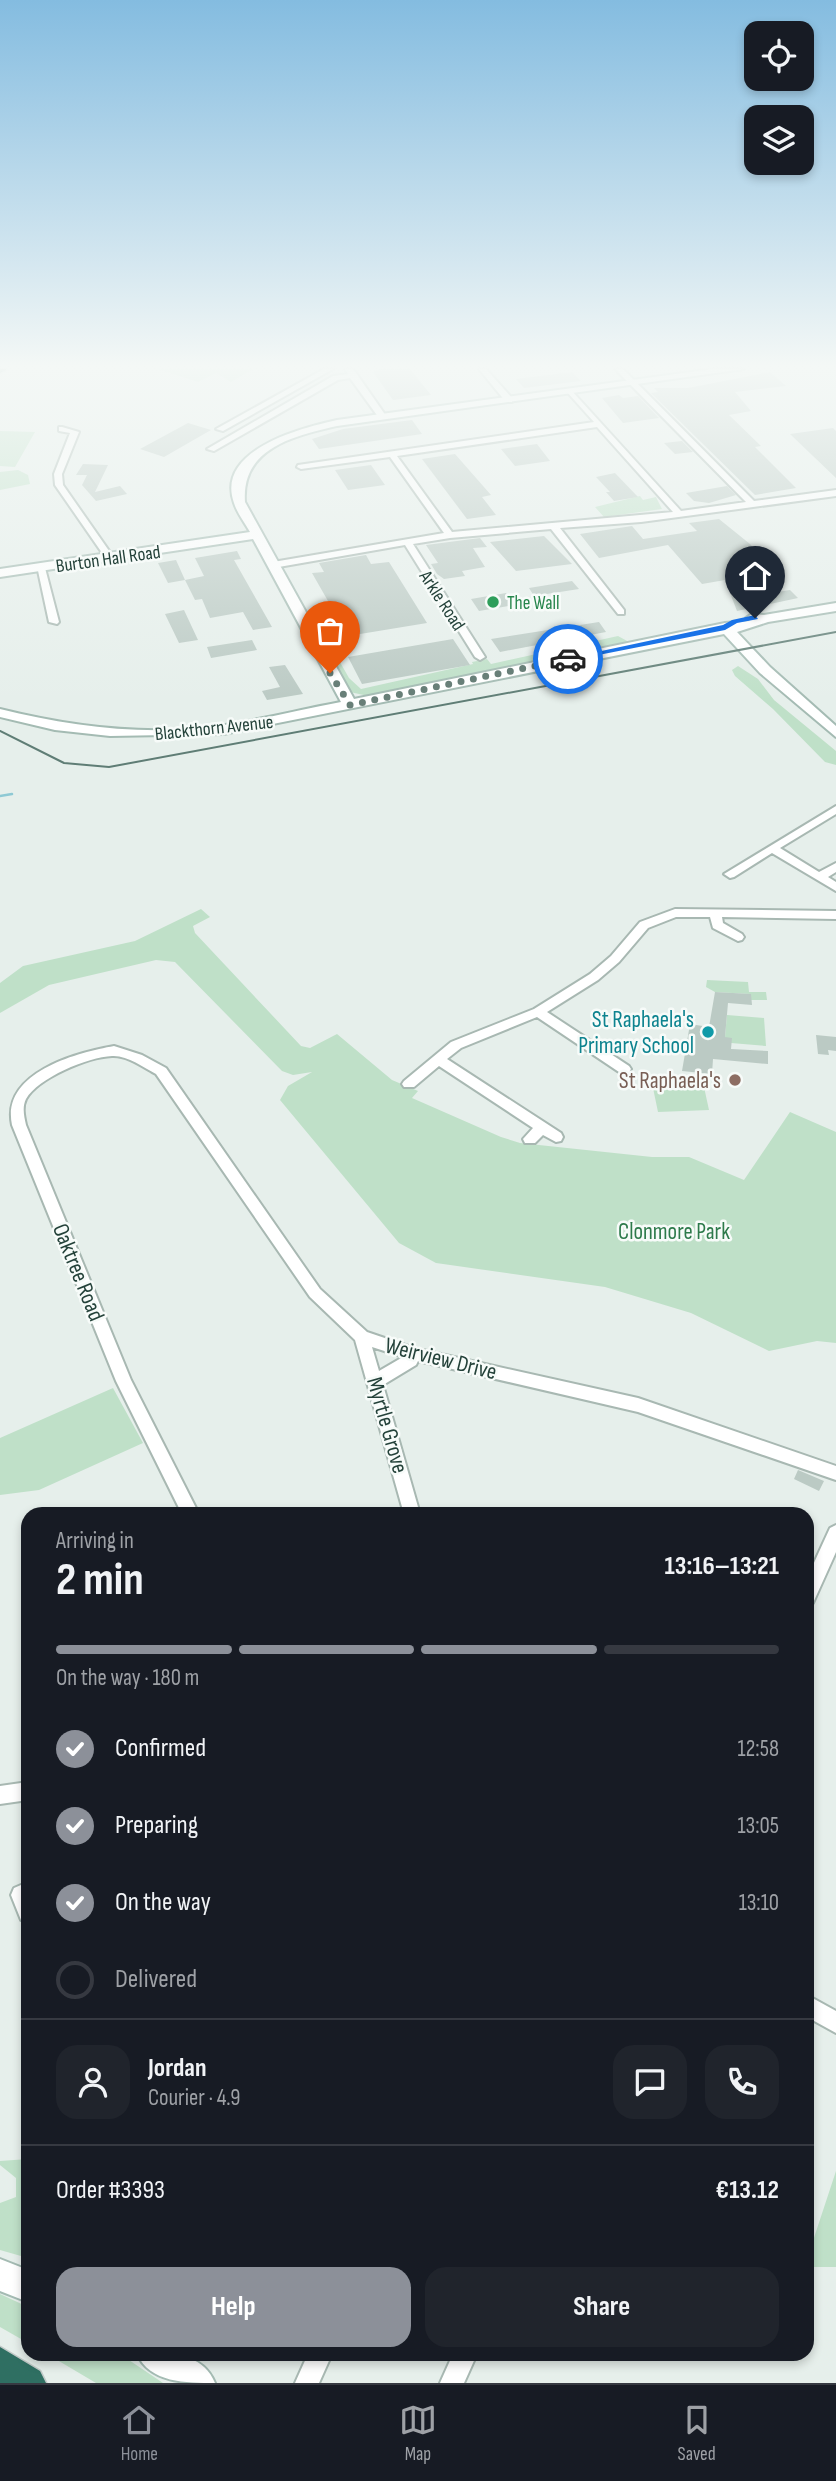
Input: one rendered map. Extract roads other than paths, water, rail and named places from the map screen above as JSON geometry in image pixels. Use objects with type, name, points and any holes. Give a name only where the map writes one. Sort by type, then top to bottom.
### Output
[{"type":"highway","points":[[0,2365],[28,2383]]},
{"type":"street","points":[[59,480],[59,485],[110,558]]},
{"type":"street","points":[[239,480],[236,491],[257,535],[350,705]]},
{"type":"street","points":[[411,480],[450,535]]},
{"type":"street","points":[[650,480],[679,513]]},
{"type":"street","points":[[729,480],[752,504]]},
{"type":"street","points":[[273,565],[450,535],[679,513],[836,491]]},
{"type":"street","points":[[554,527],[621,612]]},
{"type":"street","name":"Burton Hall Road","points":[[0,573],[257,535]]},
{"type":"street","name":"Arkle Road","points":[[407,542],[480,657]]},
{"type":"street","points":[[40,568],[54,622]]},
{"type":"street","name":"Blackthorn Avenue","points":[[0,713],[61,727],[154,734],[223,730],[720,628],[761,623],[764,619],[836,607]]},
{"type":"street","points":[[720,628],[755,666],[765,670],[836,733]]},
{"type":"street","points":[[730,874],[836,809]]},
{"type":"street","points":[[773,849],[836,887]]},
{"type":"street","points":[[819,877],[836,867]]},
{"type":"street","points":[[410,1084],[438,1059],[472,1037],[538,1012],[594,977],[615,959],[644,925],[675,913],[836,915]]},
{"type":"street","points":[[715,914],[717,925],[738,937]]},
{"type":"street","points":[[538,1012],[624,1069]]},
{"type":"street","name":"Weirview Drive","points":[[85,1056],[114,1051],[160,1071],[314,1293],[362,1337],[414,1354],[638,1405],[836,1473]]},
{"type":"street","name":"Oaktree Road","points":[[85,1056],[48,1072],[21,1096],[16,1111],[19,1125],[124,1381],[187,1507]]},
{"type":"street","points":[[438,1059],[556,1137]]},
{"type":"street","points":[[530,1139],[542,1128]]},
{"type":"street","name":"Myrtle Grove","points":[[362,1337],[410,1507]]},
{"type":"street","points":[[376,1381],[414,1354]]},
{"type":"street","points":[[814,1582],[836,1533]]},
{"type":"street","points":[[0,1795],[21,1792]]},
{"type":"street","points":[[814,2009],[836,2022]]},
{"type":"street","points":[[0,2275],[21,2283]]},
{"type":"street","points":[[164,2361],[199,2383]]},
{"type":"street","points":[[306,2383],[317,2361]]},
{"type":"street","points":[[452,2383],[462,2361]]},
{"type":"waterway","points":[[0,796],[12,794]]},
{"type":"tram line","points":[[0,731],[64,763],[109,767],[836,632]]},
{"type":"place","name":"The Wall","points":[[493,602]]},
{"type":"place","name":"St Raphaela's Primary School","points":[[708,1032]]},
{"type":"place","name":"St Raphaela's","points":[[735,1080]]},
{"type":"park label","name":"Clonmore Park","points":[[674,1231]]}]
